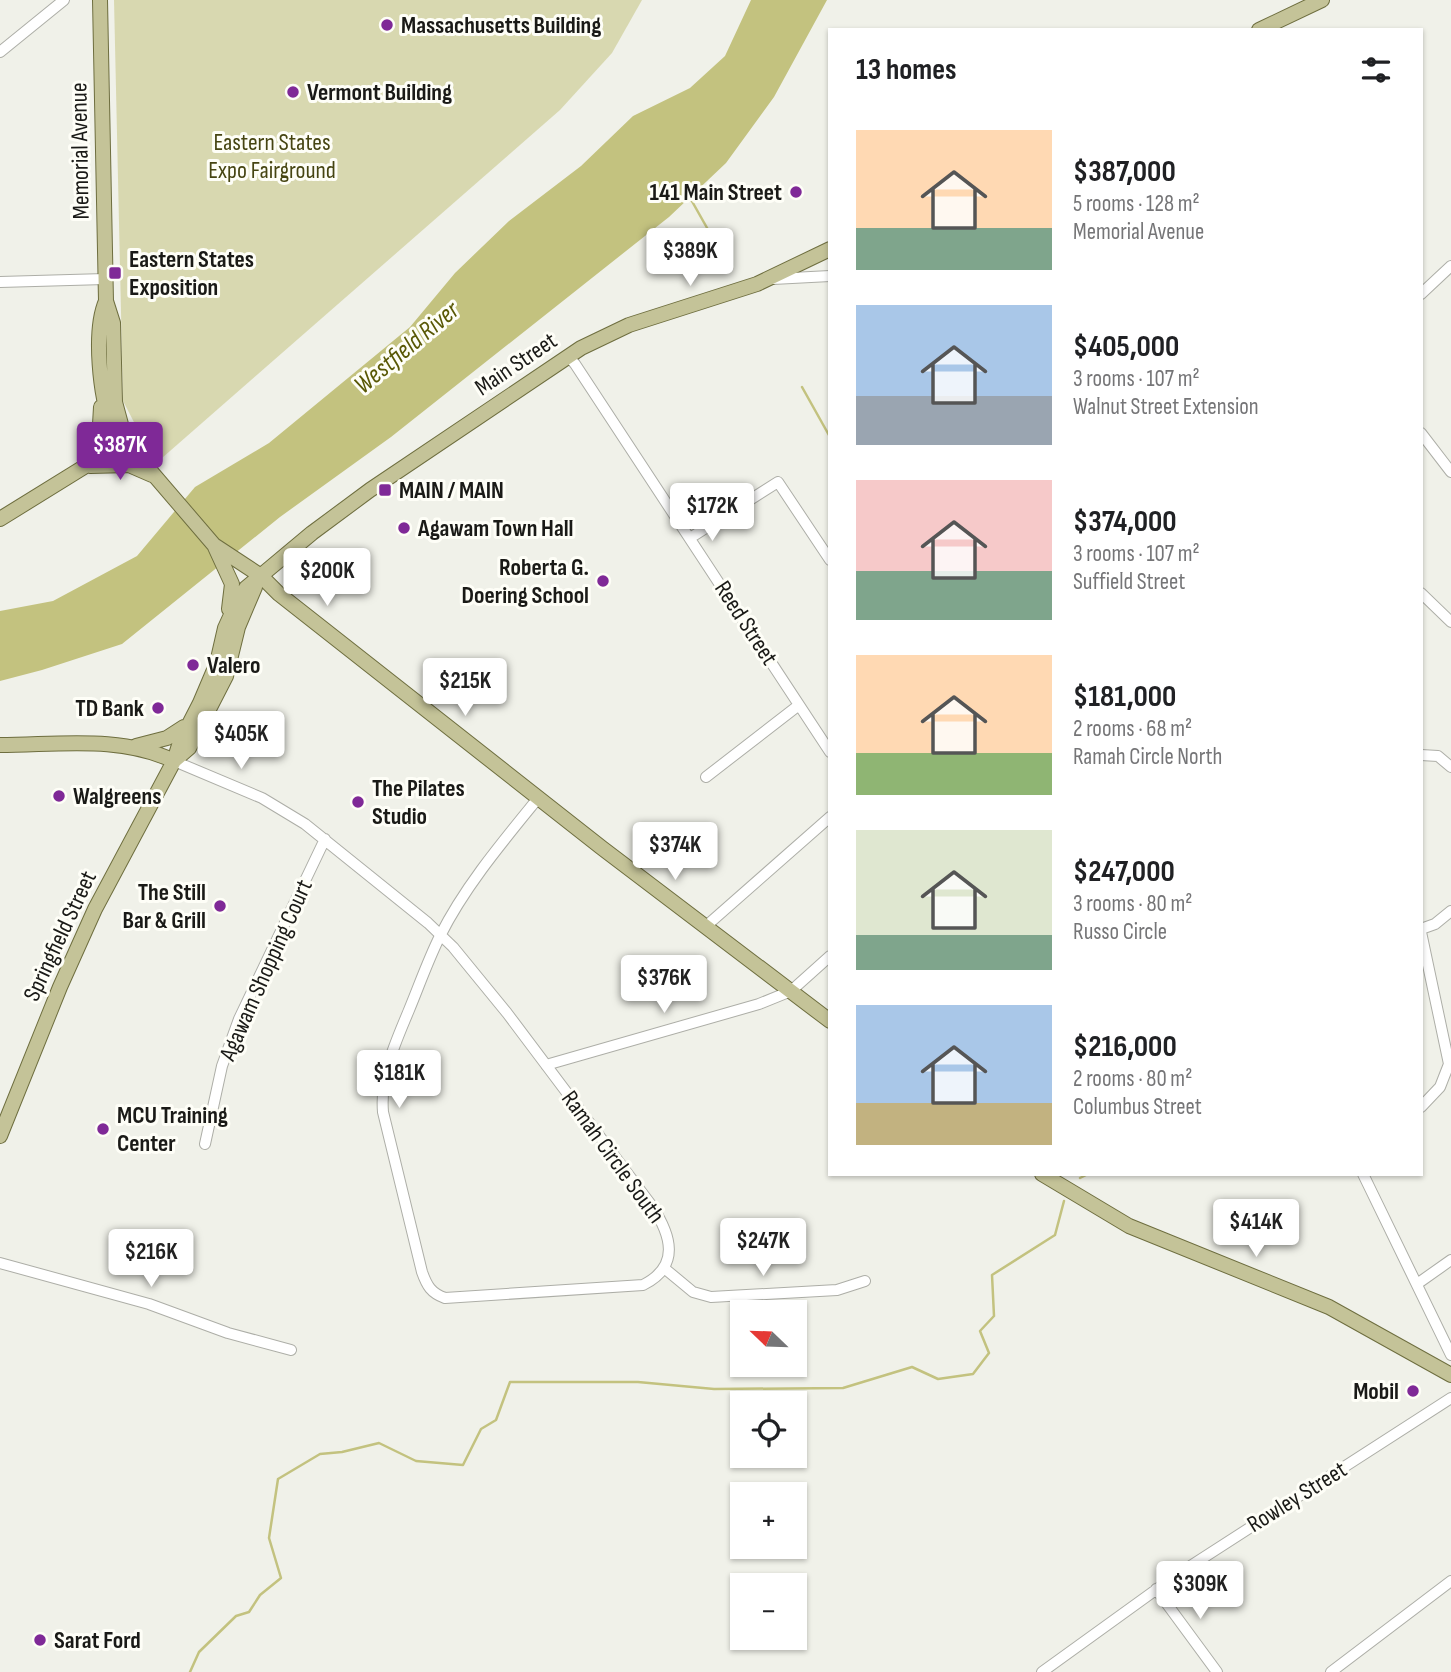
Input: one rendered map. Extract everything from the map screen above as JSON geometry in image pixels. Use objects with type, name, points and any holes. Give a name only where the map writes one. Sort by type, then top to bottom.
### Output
[{"type":"main road","name":"Memorial Avenue","points":[[100,0],[106,301],[113,323],[115,402],[126,441]]},
{"type":"main road","points":[[1263,28],[1322,0]]},
{"type":"main road","name":"Main Street","points":[[261,576],[354,501],[568,356],[629,326],[765,281],[828,250]]},
{"type":"main road","name":"Memorial Avenue","points":[[106,301],[100,318],[100,378],[112,426],[232,565],[261,576],[279,594],[705,927],[828,1019]]},
{"type":"main road","points":[[86,467],[99,442],[100,378]]},
{"type":"main road","points":[[0,519],[126,441]]},
{"type":"main road","points":[[86,467],[128,465],[155,476]]},
{"type":"main road","points":[[225,628],[233,594],[232,565]]},
{"type":"main road","name":"Springfield Street","points":[[0,1136],[60,986],[95,909],[174,761],[180,741],[217,663],[225,628],[246,588],[261,576]]},
{"type":"main road","name":"Springfield Street","points":[[174,761],[189,748],[226,676],[239,626],[261,576]]},
{"type":"main road","points":[[0,744],[134,746],[174,735],[190,722]]},
{"type":"main road","points":[[134,746],[174,761]]},
{"type":"main road","points":[[1045,1176],[1129,1226],[1329,1307],[1451,1375]]},
{"type":"street","points":[[0,52],[64,0]]},
{"type":"street","points":[[1423,292],[1451,266]]},
{"type":"street","points":[[765,281],[828,276]]},
{"type":"street","points":[[0,282],[105,279]]},
{"type":"street","name":"Reed Street","points":[[568,356],[828,749]]},
{"type":"street","points":[[1423,436],[1451,472]]},
{"type":"street","points":[[690,538],[778,482],[828,557]]},
{"type":"street","points":[[1423,595],[1451,622]]},
{"type":"street","points":[[706,778],[799,705]]},
{"type":"street","points":[[1423,755],[1438,756],[1451,767]]},
{"type":"street","name":"Ramah Circle South","points":[[174,761],[262,798],[326,839],[453,947],[653,1208],[666,1229],[670,1245],[664,1268]]},
{"type":"street","points":[[539,797],[475,880],[440,934],[391,1055],[381,1093],[393,1155],[422,1272],[428,1286],[435,1294],[445,1298],[643,1285],[654,1280],[664,1268],[693,1292],[711,1297],[837,1290],[865,1281]]},
{"type":"street","points":[[705,927],[828,819]]},
{"type":"street","name":"Agawam Shopping Court","points":[[205,1144],[222,1066],[239,1018],[326,839]]},
{"type":"street","points":[[1423,930],[1451,911]]},
{"type":"street","points":[[1423,940],[1449,1064],[1438,1091],[1423,1105]]},
{"type":"street","points":[[546,1065],[759,1004],[791,991],[828,958]]},
{"type":"street","points":[[1364,1176],[1451,1355]]},
{"type":"street","points":[[1417,1284],[1451,1260]]},
{"type":"street","points":[[0,1263],[125,1297],[228,1333],[291,1350]]},
{"type":"street","name":"Rowley Street","points":[[1042,1672],[1156,1589],[1451,1398]]},
{"type":"street","points":[[1331,1672],[1451,1581]]},
{"type":"street","points":[[1156,1589],[1217,1672]]},
{"type":"green space","name":"Eastern States Expo Fairground","points":[[114,0],[642,0],[612,53],[560,110],[162,458],[136,426],[123,401]]},
{"type":"water","name":"Westfield River","points":[[751,0],[827,0],[774,97],[726,163],[669,217],[391,437],[280,517],[122,644],[0,681],[0,611],[53,601],[137,556],[195,487],[269,443],[410,327],[455,273],[509,221],[581,166],[633,116],[690,88],[725,56]]},
{"type":"waterway","points":[[689,196],[715,242],[720,265]]},
{"type":"waterway","points":[[802,387],[828,433]]},
{"type":"waterway","points":[[1080,1178],[1084,1176]]},
{"type":"waterway","points":[[190,1672],[199,1652],[236,1616],[249,1612],[260,1595],[281,1578],[269,1538],[278,1479],[320,1454],[379,1443],[416,1461],[463,1465],[481,1429],[496,1420],[510,1382],[638,1382],[714,1389],[843,1388],[912,1367],[938,1379],[973,1374],[989,1353],[980,1331],[994,1316],[992,1275],[1055,1235],[1064,1201]]},
{"type":"place","name":"Massachusetts Building","points":[[387,25]]},
{"type":"place","name":"Vermont Building","points":[[293,92]]},
{"type":"place","name":"141 Main Street","points":[[796,192]]},
{"type":"place","name":"Eastern States Exposition","points":[[115,273]]},
{"type":"place","name":"MAIN / MAIN","points":[[385,490]]},
{"type":"place","name":"Agawam Town Hall","points":[[404,528]]},
{"type":"place","name":"Roberta G. Doering School","points":[[603,581]]},
{"type":"place","name":"Valero","points":[[193,665]]},
{"type":"place","name":"TD Bank","points":[[158,708]]},
{"type":"place","name":"Walgreens","points":[[59,796]]},
{"type":"place","name":"The Pilates Studio","points":[[358,802]]},
{"type":"place","name":"The Still Bar & Grill","points":[[220,906]]},
{"type":"place","name":"MCU Training Center","points":[[103,1129]]},
{"type":"place","name":"Mobil","points":[[1413,1391]]},
{"type":"place","name":"Sarat Ford","points":[[40,1640]]}]
